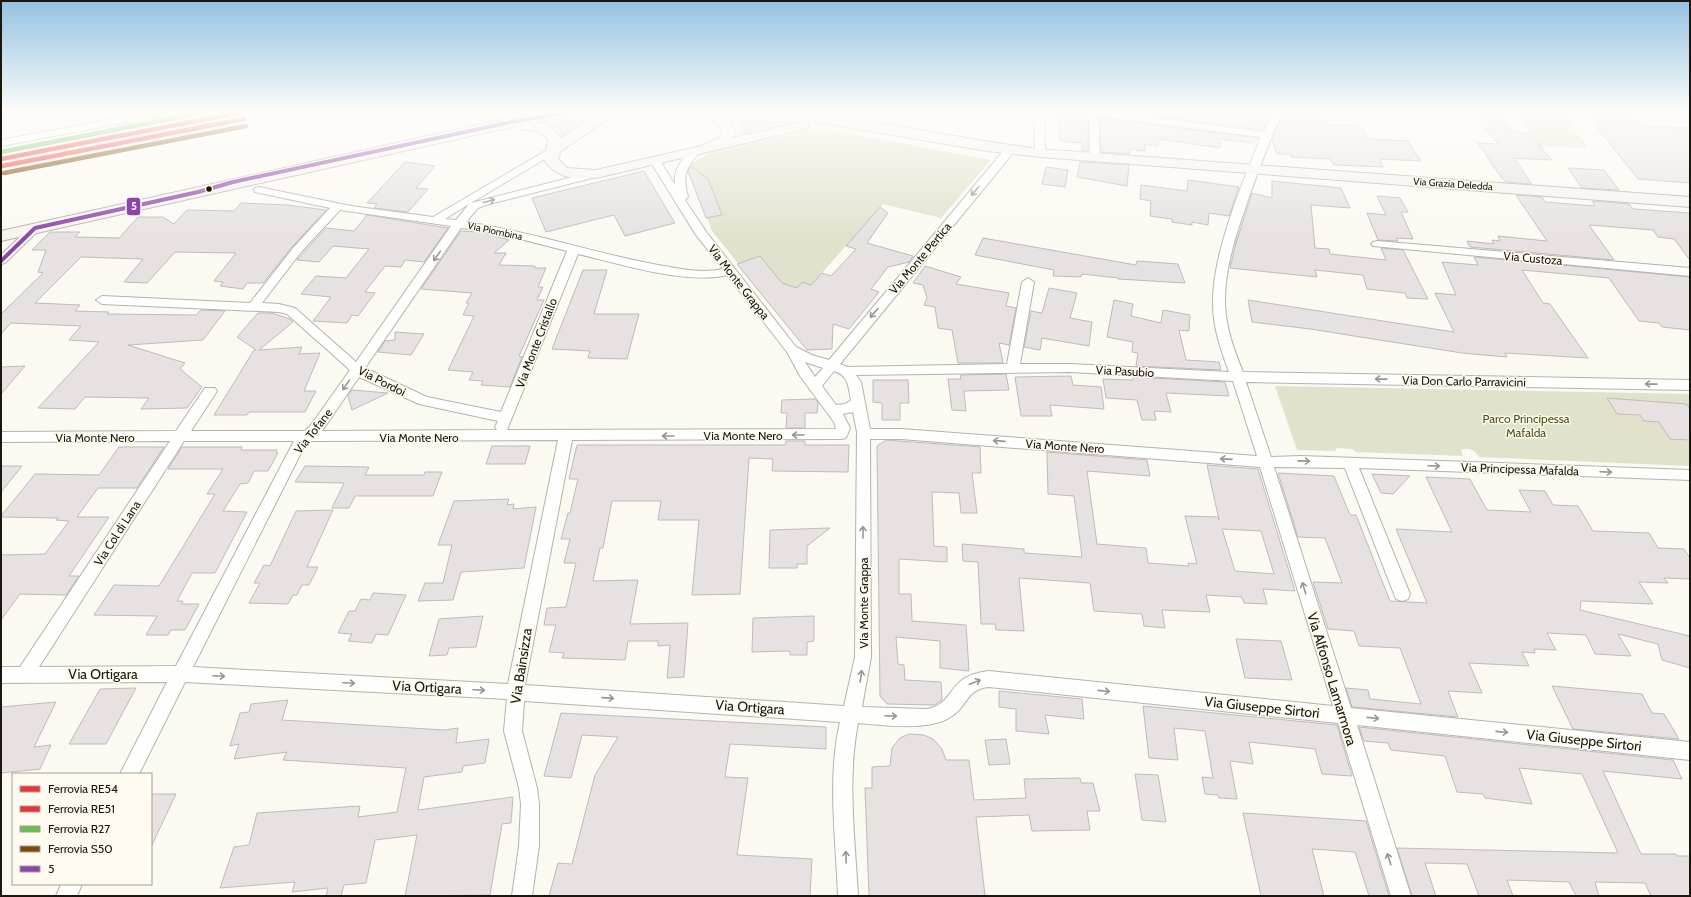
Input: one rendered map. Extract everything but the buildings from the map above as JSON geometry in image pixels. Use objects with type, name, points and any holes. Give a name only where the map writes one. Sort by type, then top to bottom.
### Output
[{"type":"main road","points":[[1,236],[364,154]]},
{"type":"main road","points":[[198,192],[234,188],[390,154]]},
{"type":"main road","points":[[553,154],[551,160],[558,169],[574,174],[596,174],[655,161]]},
{"type":"main road","name":"Via Monte Grappa","points":[[655,161],[684,154]]},
{"type":"main road","name":"Via Grazia Deledda","points":[[1049,154],[1690,202]]},
{"type":"street","points":[[436,220],[546,154]]},
{"type":"street","name":"Via Monte Grappa","points":[[688,213],[678,177],[682,166],[696,154]]},
{"type":"street","name":"Via Monte Pertica","points":[[831,366],[1006,154]]},
{"type":"street","points":[[1095,154],[1095,158]]},
{"type":"street","points":[[1238,376],[1221,325],[1218,296],[1220,279],[1230,238],[1259,154]]},
{"type":"street","name":"Via Monte Grappa","points":[[655,161],[702,235],[792,350],[814,385],[833,410],[843,427],[842,433],[837,435]]},
{"type":"street","name":"Via Tofane","points":[[129,773],[299,444],[315,430],[469,210],[481,203],[596,174]]},
{"type":"street","name":"Via Piombina","points":[[259,190],[338,206],[493,229],[629,262],[695,275],[712,275],[730,271]]},
{"type":"street","points":[[253,307],[297,250],[338,206]]},
{"type":"street","points":[[1,261],[35,228]]},
{"type":"street","name":"Via Custoza","points":[[1377,244],[1690,272]]},
{"type":"street","name":"Via Monte Cristallo","points":[[498,437],[574,249]]},
{"type":"street","points":[[1013,369],[1028,282]]},
{"type":"street","name":"Via Pordoi","points":[[102,300],[279,308],[291,311],[358,369],[424,401],[506,418]]},
{"type":"street","name":"Via Monte Grappa","points":[[792,350],[847,371],[854,382],[864,434],[863,657],[859,686],[846,744],[844,768],[848,896]]},
{"type":"street","points":[[814,385],[831,366]]},
{"type":"street","name":"Via Pasubio","points":[[847,371],[1070,368],[1238,376]]},
{"type":"street","name":"Via Don Carlo Parravicini","points":[[1238,376],[1690,385]]},
{"type":"street","name":"Via Alfonso Lamarmora","points":[[1238,376],[1401,896]]},
{"type":"street","name":"Via Col di Lana","points":[[24,674],[210,391]]},
{"type":"street","points":[[833,410],[846,409],[853,406],[857,401]]},
{"type":"street","name":"Via Monte Nero","points":[[864,434],[901,434],[1265,462]]},
{"type":"street","name":"Via Monte Nero","points":[[1,437],[837,435]]},
{"type":"street","name":"Via Bainsizza","points":[[522,896],[529,846],[530,795],[513,731],[516,692],[566,436]]},
{"type":"street","name":"Via Principessa Mafalda","points":[[1265,462],[1350,462],[1690,475]]},
{"type":"street","points":[[1350,462],[1402,594]]},
{"type":"street","name":"Via Ortigara","points":[[1,675],[180,674],[516,692],[852,714]]},
{"type":"street","name":"Via Giuseppe Sirtori","points":[[852,714],[878,716],[935,716],[950,709],[968,685],[975,681],[984,679],[1344,715],[1689,754]]},
{"type":"street","points":[[66,896],[72,885]]},
{"type":"green space","points":[[710,154],[958,154],[991,160],[941,218],[883,204],[782,318],[712,231],[688,170],[696,160]]},
{"type":"green space","name":"Parco Principessa Mafalda","points":[[1275,386],[1690,394],[1690,466],[1479,457],[1469,449],[1461,450],[1463,456],[1356,452],[1352,449],[1337,448],[1335,451],[1297,450]]},
{"type":"rail line","name":"RE54","points":[[1,159],[27,154]]},
{"type":"rail line","name":"RE51","points":[[2,166],[65,154]]},
{"type":"rail line","name":"S50","points":[[4,173],[103,154]]},
{"type":"transit line","name":"5","points":[[1,261],[35,228],[198,192],[233,182],[363,154]]}]
